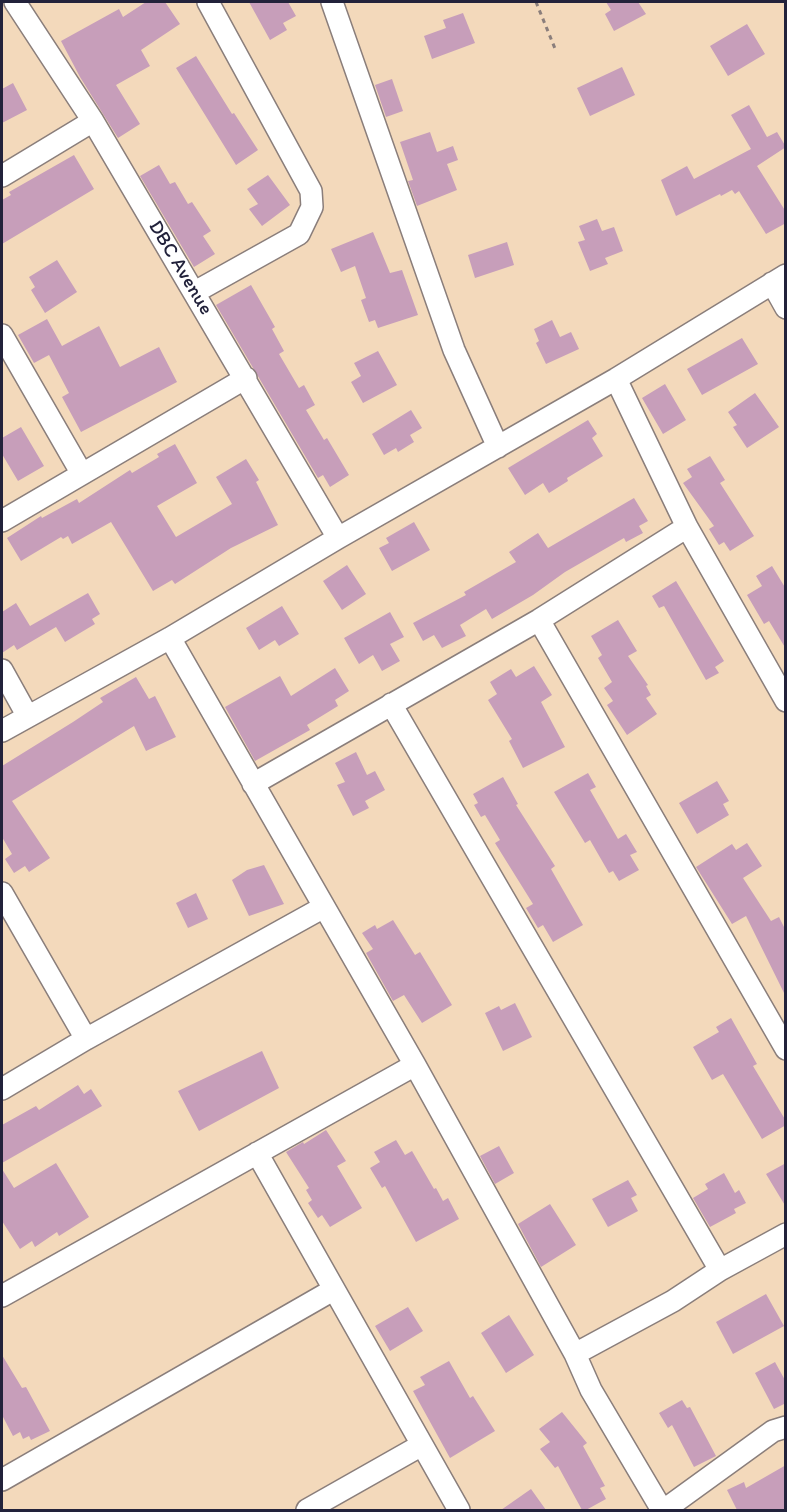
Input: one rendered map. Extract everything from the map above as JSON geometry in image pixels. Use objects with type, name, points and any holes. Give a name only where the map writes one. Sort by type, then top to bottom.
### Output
[{"type":"street","name":"DBC Avenue","points":[[15,2],[93,122],[246,378],[338,538]]},
{"type":"street","points":[[195,292],[299,234],[312,207],[311,191],[208,2]]},
{"type":"street","points":[[332,2],[454,350],[498,447]]},
{"type":"street","points":[[2,176],[93,122]]},
{"type":"street","points":[[2,731],[170,638],[338,538],[616,379],[779,279],[786,308]]},
{"type":"street","points":[[2,335],[82,474]]},
{"type":"street","points":[[2,521],[246,378]]},
{"type":"street","points":[[616,379],[687,527],[786,701]]},
{"type":"street","points":[[253,784],[539,620],[687,527]]},
{"type":"street","points":[[539,620],[786,1049]]},
{"type":"street","points":[[170,638],[415,1065],[575,1354],[591,1390],[663,1510],[773,1431],[786,1426]]},
{"type":"street","points":[[2,670],[27,716]]},
{"type":"street","points":[[391,704],[720,1270]]},
{"type":"street","points":[[2,893],[86,1039]]},
{"type":"street","points":[[2,1089],[86,1039],[324,907]]},
{"type":"street","points":[[2,1296],[415,1065]]},
{"type":"street","points":[[257,1153],[420,1446],[459,1510]]},
{"type":"street","points":[[575,1354],[673,1301],[720,1270],[786,1234]]},
{"type":"street","points":[[2,1480],[333,1290]]},
{"type":"street","points":[[307,1510],[420,1446]]},
{"type":"path","points":[[536,2],[556,51]]},
{"type":"building","points":[[146,2],[165,2],[180,24],[141,50],[150,66],[116,85],[140,124],[118,138],[80,77],[61,41],[119,9],[123,17]]},
{"type":"building","points":[[249,2],[288,2],[296,16],[283,23],[287,30],[270,40]]},
{"type":"building","points":[[606,2],[638,2],[646,14],[614,31],[605,14],[611,10]]},
{"type":"building","points":[[463,13],[475,43],[432,59],[424,36],[446,28],[443,20]]},
{"type":"building","points":[[747,24],[765,54],[728,76],[710,46]]},
{"type":"building","points":[[196,56],[232,114],[234,113],[258,150],[236,165],[176,68]]},
{"type":"building","points":[[622,67],[635,95],[590,116],[577,88]]},
{"type":"building","points":[[392,79],[403,111],[386,117],[375,85]]},
{"type":"building","points":[[13,83],[27,110],[2,123],[2,89]]},
{"type":"building","points":[[749,105],[767,137],[777,132],[786,147],[757,166],[786,212],[786,223],[766,234],[739,191],[735,194],[732,190],[676,216],[661,180],[687,166],[694,179],[751,149],[731,115]]},
{"type":"building","points":[[430,132],[437,152],[453,146],[458,160],[447,164],[457,190],[417,206],[408,181],[413,180],[400,142]]},
{"type":"building","points":[[74,155],[94,189],[2,244],[2,200],[11,195],[9,192]]},
{"type":"building","points":[[159,165],[170,184],[175,182],[188,204],[192,202],[211,231],[203,236],[215,254],[194,267],[140,176]]},
{"type":"building","points":[[268,175],[290,205],[262,226],[249,209],[258,204],[247,189]]},
{"type":"building","points":[[597,219],[602,231],[614,227],[623,251],[605,258],[608,264],[590,271],[578,242],[585,240],[579,226]]},
{"type":"building","points":[[373,232],[390,273],[402,270],[418,315],[378,328],[375,320],[369,322],[361,300],[366,298],[355,266],[341,272],[331,249]]},
{"type":"building","points":[[507,242],[514,265],[475,278],[468,255]]},
{"type":"building","points":[[57,260],[77,292],[45,313],[31,290],[35,287],[29,277]]},
{"type":"building","points":[[251,285],[275,327],[272,329],[284,351],[279,354],[299,388],[304,385],[315,405],[306,410],[324,440],[327,438],[349,475],[330,487],[323,475],[318,478],[216,305]]},
{"type":"building","points":[[47,319],[62,346],[99,326],[120,367],[159,347],[177,382],[81,432],[62,397],[69,393],[49,355],[34,363],[18,335]]},
{"type":"building","points":[[552,320],[560,337],[571,332],[579,349],[546,364],[536,343],[539,341],[534,329]]},
{"type":"building","points":[[742,338],[758,364],[702,395],[687,369]]},
{"type":"building","points":[[378,351],[397,385],[363,403],[351,382],[361,376],[354,363]]},
{"type":"building","points":[[665,384],[686,420],[663,434],[642,398]]},
{"type":"building","points":[[755,393],[779,427],[747,448],[733,427],[737,425],[728,412]]},
{"type":"building","points":[[411,410],[422,428],[410,435],[414,442],[398,452],[396,448],[384,455],[372,434]]},
{"type":"building","points":[[588,420],[597,434],[592,438],[603,456],[567,478],[568,481],[549,493],[543,483],[525,495],[508,468]]},
{"type":"building","points":[[21,427],[44,466],[18,481],[2,454],[2,438]]},
{"type":"building","points":[[175,444],[197,483],[157,506],[176,537],[232,504],[216,477],[246,459],[259,480],[256,482],[278,525],[231,548],[175,584],[172,580],[153,591],[111,522],[72,544],[68,536],[63,539],[61,537],[21,561],[7,538],[41,516],[42,518],[77,499],[79,503],[130,470],[132,473],[159,457],[157,454]]},
{"type":"building","points":[[710,456],[725,480],[720,483],[754,536],[730,551],[724,542],[719,545],[709,529],[714,526],[683,483],[692,477],[687,469]]},
{"type":"building","points":[[634,498],[648,521],[639,526],[643,533],[626,542],[624,538],[565,572],[533,595],[492,619],[486,609],[460,625],[466,636],[442,648],[434,635],[423,641],[413,623],[466,595],[464,592],[516,562],[509,552],[538,533],[548,548]]},
{"type":"building","points":[[414,522],[430,550],[392,571],[379,548],[389,543],[386,538]]},
{"type":"building","points":[[347,565],[366,594],[342,610],[323,581]]},
{"type":"building","points":[[772,566],[786,589],[786,649],[769,621],[764,624],[747,595],[762,586],[756,576]]},
{"type":"building","points":[[676,581],[724,661],[715,667],[719,673],[706,680],[664,606],[659,608],[652,596]]},
{"type":"building","points":[[88,593],[100,614],[92,619],[95,624],[65,642],[56,627],[17,650],[14,645],[2,653],[2,612],[16,603],[30,626]]},
{"type":"building","points":[[282,606],[299,634],[279,646],[275,640],[259,650],[246,628]]},
{"type":"building","points":[[390,612],[404,637],[390,644],[400,661],[382,671],[373,655],[359,664],[344,638]]},
{"type":"building","points":[[618,620],[637,651],[628,656],[648,685],[646,686],[651,695],[646,698],[657,714],[627,735],[607,705],[613,701],[604,688],[612,682],[598,658],[602,655],[591,636]]},
{"type":"building","points":[[534,666],[552,695],[541,702],[565,747],[523,768],[509,741],[512,739],[488,700],[497,694],[490,682],[511,669],[516,677]]},
{"type":"building","points":[[335,668],[349,691],[335,700],[338,706],[307,725],[310,730],[255,761],[225,707],[280,676],[291,696]]},
{"type":"building","points":[[136,677],[149,699],[155,696],[176,737],[146,751],[134,726],[12,801],[50,858],[29,872],[25,866],[14,873],[5,859],[12,854],[2,837],[2,766],[73,722],[103,702],[100,698]]},
{"type":"building","points":[[356,752],[367,775],[375,771],[385,790],[365,801],[369,808],[353,816],[337,785],[345,782],[335,763]]},
{"type":"building","points":[[588,773],[596,787],[590,790],[618,839],[626,834],[637,852],[630,855],[639,870],[619,881],[613,871],[609,873],[590,840],[585,843],[554,792]]},
{"type":"building","points":[[503,777],[518,804],[516,805],[555,866],[551,869],[583,925],[553,942],[543,925],[538,928],[526,908],[533,904],[495,843],[500,840],[485,815],[481,817],[474,805],[478,803],[473,794]]},
{"type":"building","points":[[717,781],[729,801],[723,804],[729,815],[697,834],[679,803]]},
{"type":"building","points":[[747,843],[762,866],[743,878],[771,921],[779,917],[786,931],[786,997],[746,916],[732,924],[696,867],[732,844],[736,850]]},
{"type":"building","points":[[264,865],[284,904],[249,916],[232,880],[247,870]]},
{"type":"building","points":[[196,893],[208,919],[188,928],[176,903]]},
{"type":"building","points":[[393,920],[415,955],[420,952],[452,1005],[422,1023],[404,995],[393,1001],[366,953],[373,949],[362,933],[375,925],[377,929]]},
{"type":"building","points":[[515,1003],[532,1037],[503,1051],[485,1013],[499,1006],[501,1010]]},
{"type":"building","points":[[731,1018],[757,1064],[753,1066],[786,1121],[786,1125],[762,1139],[723,1074],[712,1080],[693,1047],[719,1032],[716,1027]]},
{"type":"building","points":[[262,1051],[279,1088],[199,1131],[178,1091]]},
{"type":"building","points":[[78,1085],[84,1094],[91,1089],[102,1106],[2,1163],[2,1125],[36,1106],[39,1110]]},
{"type":"building","points":[[326,1130],[346,1161],[337,1166],[362,1208],[330,1227],[322,1215],[318,1218],[308,1203],[312,1200],[306,1190],[309,1188],[286,1152]]},
{"type":"building","points":[[396,1140],[405,1155],[412,1151],[434,1189],[436,1188],[443,1201],[448,1198],[459,1219],[416,1242],[385,1186],[382,1188],[370,1168],[380,1162],[374,1152]]},
{"type":"building","points":[[499,1146],[514,1173],[495,1184],[480,1156]]},
{"type":"building","points":[[56,1163],[89,1217],[59,1236],[57,1232],[35,1247],[32,1241],[20,1249],[2,1221],[2,1169],[14,1188]]},
{"type":"building","points":[[786,1163],[786,1207],[766,1174]]},
{"type":"building","points":[[724,1173],[735,1193],[739,1190],[746,1203],[734,1209],[736,1213],[710,1227],[693,1198],[708,1189],[705,1184]]},
{"type":"building","points":[[628,1180],[637,1195],[631,1198],[638,1211],[608,1227],[592,1199]]},
{"type":"building","points":[[550,1204],[576,1245],[541,1267],[518,1224]]},
{"type":"building","points":[[766,1294],[784,1326],[733,1354],[716,1322]]},
{"type":"building","points":[[408,1307],[423,1331],[390,1351],[375,1326]]},
{"type":"building","points":[[509,1315],[534,1355],[506,1373],[481,1333]]},
{"type":"building","points":[[2,1355],[22,1388],[26,1387],[50,1431],[31,1440],[29,1436],[23,1439],[20,1432],[13,1436],[2,1415]]},
{"type":"building","points":[[449,1361],[470,1398],[473,1396],[495,1431],[450,1458],[413,1391],[425,1385],[420,1377]]},
{"type":"building","points":[[775,1362],[786,1382],[786,1403],[774,1409],[755,1373]]},
{"type":"building","points":[[682,1400],[687,1408],[690,1407],[716,1456],[694,1467],[672,1425],[668,1428],[659,1413]]},
{"type":"building","points":[[562,1412],[587,1443],[583,1446],[605,1486],[600,1488],[606,1499],[586,1510],[582,1510],[558,1466],[555,1468],[540,1449],[550,1442],[539,1429]]},
{"type":"building","points":[[786,1465],[786,1510],[737,1510],[727,1490],[744,1482],[746,1488]]},
{"type":"building","points":[[531,1489],[546,1510],[501,1510]]}]
